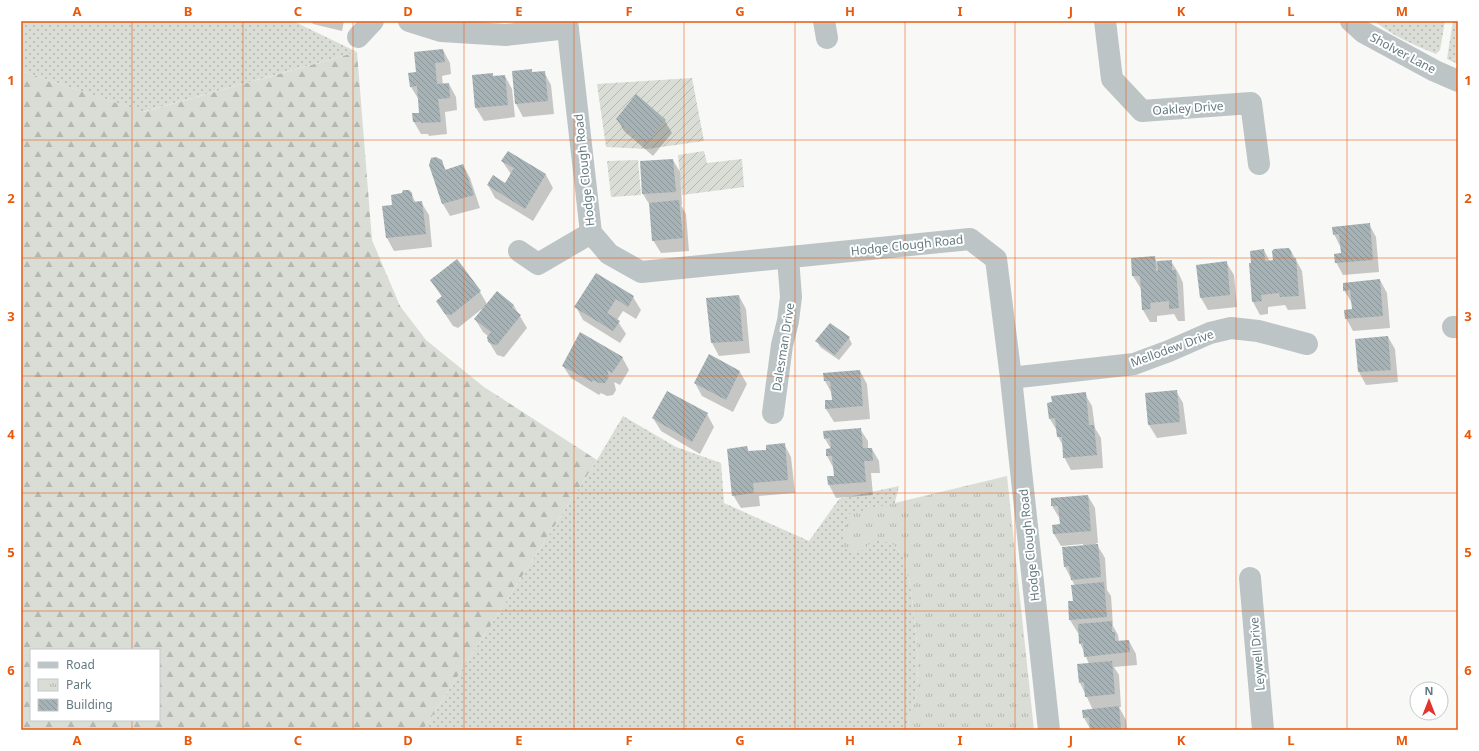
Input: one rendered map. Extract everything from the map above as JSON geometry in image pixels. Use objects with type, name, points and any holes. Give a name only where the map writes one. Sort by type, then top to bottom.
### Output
[{"type":"street","points":[[358,37],[374,21]]},
{"type":"street","points":[[409,21],[441,31],[506,35],[567,25]]},
{"type":"street","name":"Oakley Drive","points":[[1105,21],[1112,79],[1142,111],[1251,103],[1259,164]]},
{"type":"street","name":"Sholver Lane","points":[[1351,21],[1363,32],[1435,71],[1458,81]]},
{"type":"street","name":"Hodge Clough Road","points":[[567,25],[591,233],[609,254],[640,272],[970,239],[996,259],[1011,378],[1049,730]]},
{"type":"street","points":[[519,251],[538,264],[591,233]]},
{"type":"street","name":"Dalesman Drive","points":[[773,412],[782,345],[788,321],[791,297],[788,258]]},
{"type":"street","name":"Mellodew Drive","points":[[1011,378],[1134,364],[1210,333],[1231,328],[1258,331],[1307,344]]},
{"type":"street","name":"Leywell Drive","points":[[1250,578],[1263,730]]},
{"type":"green space","points":[[21,21],[293,21],[357,52],[142,112],[21,71]]},
{"type":"green space","points":[[1374,21],[1445,21],[1440,50],[1436,54],[1420,47],[1396,36]]},
{"type":"green space","points":[[1453,21],[1458,21],[1458,64],[1447,59]]},
{"type":"green space","points":[[357,52],[372,240],[400,306],[426,340],[484,387],[597,460],[423,730],[21,730],[21,71],[143,112]]},
{"type":"green space","points":[[692,78],[704,141],[647,149],[606,147],[597,84]]},
{"type":"green space","points":[[704,151],[707,163],[742,159],[744,187],[682,195],[678,155]]},
{"type":"green space","points":[[638,160],[641,195],[611,197],[607,161]]},
{"type":"green space","points":[[623,416],[676,447],[721,463],[724,503],[809,541],[839,499],[899,486],[895,502],[891,543],[903,555],[911,590],[917,643],[918,693],[908,718],[909,730],[423,730],[597,460]]},
{"type":"green space","points":[[1007,476],[1034,730],[909,730],[908,718],[918,693],[917,643],[911,590],[903,555],[891,543],[874,540],[859,553],[842,548],[849,514]]},
{"type":"building","points":[[443,49],[445,62],[435,63],[437,84],[449,83],[450,98],[438,99],[441,122],[413,122],[412,113],[419,113],[417,86],[410,87],[408,73],[416,72],[414,52]]},
{"type":"building","points":[[532,69],[532,72],[545,71],[548,101],[515,104],[512,71]]},
{"type":"building","points":[[493,73],[493,76],[505,75],[508,105],[475,108],[472,75]]},
{"type":"building","points":[[636,94],[666,120],[645,144],[616,119]]},
{"type":"building","points":[[508,151],[546,174],[525,209],[487,185],[493,175],[505,183],[514,168],[501,161]]},
{"type":"building","points":[[436,157],[442,160],[445,170],[463,164],[474,195],[442,204],[429,165],[431,158]]},
{"type":"building","points":[[673,159],[676,192],[642,194],[640,161]]},
{"type":"building","points":[[403,190],[409,190],[412,193],[413,202],[422,201],[426,234],[386,238],[382,206],[392,205],[391,195],[402,193]]},
{"type":"building","points":[[679,200],[683,238],[652,241],[649,203]]},
{"type":"building","points":[[1370,223],[1373,260],[1335,263],[1334,254],[1341,253],[1339,234],[1333,235],[1332,227]]},
{"type":"building","points":[[1289,248],[1292,258],[1296,258],[1299,296],[1280,297],[1279,293],[1261,295],[1262,301],[1252,302],[1249,263],[1251,263],[1250,251],[1264,249],[1265,261],[1273,260],[1272,251],[1274,249]]},
{"type":"building","points":[[1155,256],[1156,271],[1158,271],[1157,261],[1172,260],[1172,270],[1176,270],[1179,308],[1169,309],[1169,301],[1150,303],[1151,309],[1142,310],[1140,276],[1132,276],[1131,258]]},
{"type":"building","points":[[457,259],[481,291],[451,315],[445,314],[436,301],[442,296],[430,280]]},
{"type":"building","points":[[1227,261],[1230,295],[1200,298],[1196,265]]},
{"type":"building","points":[[596,273],[634,296],[628,307],[616,299],[607,313],[620,321],[613,331],[574,307]]},
{"type":"building","points":[[1380,279],[1383,316],[1345,319],[1344,310],[1352,309],[1350,290],[1343,291],[1343,283]]},
{"type":"building","points":[[497,291],[514,305],[512,308],[521,315],[497,345],[488,342],[487,337],[491,332],[474,319]]},
{"type":"building","points":[[739,295],[743,341],[711,343],[706,298]]},
{"type":"building","points":[[830,323],[850,337],[835,355],[815,341]]},
{"type":"building","points":[[580,332],[623,357],[612,373],[607,370],[609,377],[605,383],[599,383],[593,380],[592,382],[562,366]]},
{"type":"building","points":[[1388,336],[1391,370],[1358,372],[1355,339]]},
{"type":"building","points":[[709,354],[740,371],[726,400],[694,383]]},
{"type":"building","points":[[860,370],[863,406],[825,409],[825,400],[832,400],[830,381],[824,381],[823,373]]},
{"type":"building","points":[[1177,390],[1180,422],[1148,425],[1145,393]]},
{"type":"building","points":[[667,391],[708,413],[692,442],[652,418]]},
{"type":"building","points":[[1086,392],[1089,425],[1094,425],[1097,455],[1063,458],[1062,437],[1057,437],[1055,418],[1049,419],[1047,403],[1052,402],[1051,396]]},
{"type":"building","points":[[861,428],[863,448],[872,448],[873,461],[864,461],[866,482],[828,485],[827,476],[834,476],[832,456],[826,456],[826,449],[831,448],[830,438],[824,439],[823,431]]},
{"type":"building","points":[[785,443],[788,480],[753,483],[754,493],[732,496],[727,449],[747,446],[748,451],[766,450],[766,445]]},
{"type":"building","points":[[1088,495],[1091,531],[1053,534],[1052,525],[1060,524],[1058,506],[1051,506],[1051,498]]},
{"type":"building","points":[[1098,544],[1101,577],[1071,580],[1069,566],[1064,567],[1062,547]]},
{"type":"building","points":[[1104,582],[1107,617],[1069,620],[1068,601],[1073,601],[1071,585]]},
{"type":"building","points":[[1112,621],[1112,632],[1115,632],[1115,641],[1129,640],[1130,652],[1084,657],[1083,643],[1079,644],[1078,624]]},
{"type":"building","points":[[1112,661],[1115,694],[1085,697],[1084,682],[1079,683],[1077,664]]},
{"type":"building","points":[[1119,706],[1121,730],[1090,730],[1089,717],[1083,718],[1082,710]]}]
